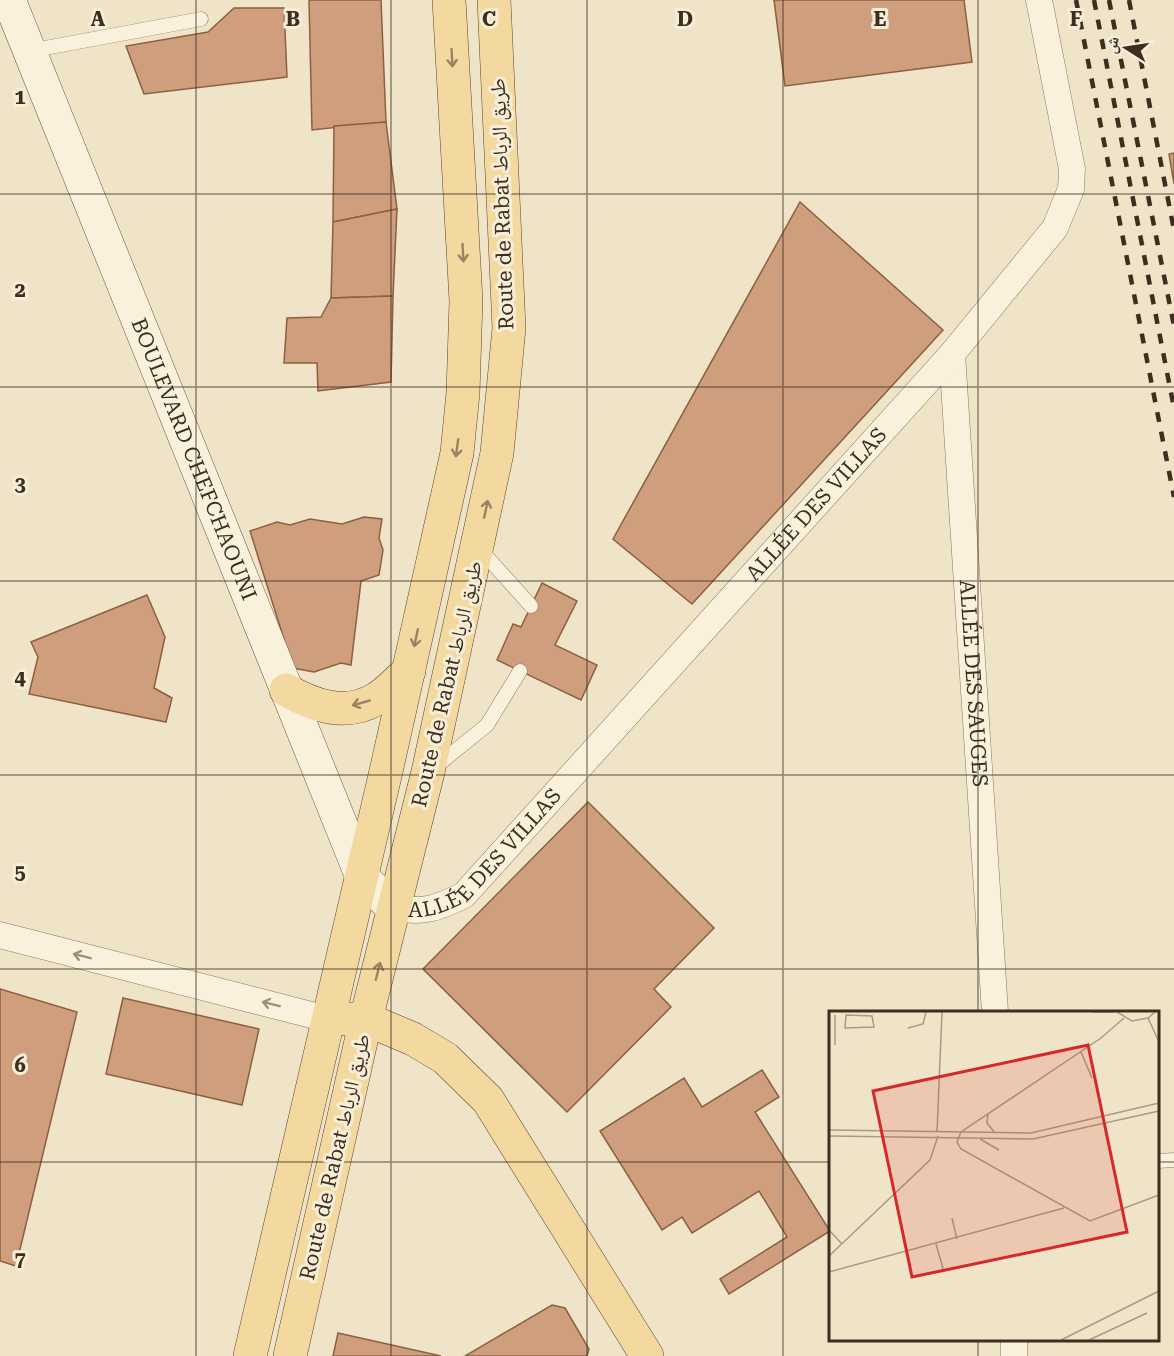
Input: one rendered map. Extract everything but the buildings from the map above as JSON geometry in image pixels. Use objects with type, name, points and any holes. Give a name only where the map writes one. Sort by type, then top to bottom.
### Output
[{"type":"main road","name":"Route de Rabat طريق الرباط","points":[[250,1356],[327,1018],[362,877],[457,453],[463,393],[466,301],[449,0]]},
{"type":"main road","name":"Route de Rabat طريق الرباط","points":[[290,1356],[366,1019],[428,772],[497,453],[509,328],[494,0]]},
{"type":"main road","points":[[286,690],[307,702],[339,708],[376,699],[409,671]]},
{"type":"main road","points":[[327,1018],[366,1019],[413,1039],[446,1058],[488,1100],[647,1356]]},
{"type":"street","name":"BOULEVARD CHEFCHAOUNI","points":[[9,0],[362,877],[393,908]]},
{"type":"street","name":"ALLÉE DES VILLAS","points":[[393,908],[419,912],[431,910],[464,895],[952,354],[1055,228],[1071,189],[1072,169],[1039,0]]},
{"type":"street","name":"ALLÉE DES SAUGES","points":[[952,354],[996,1011]]},
{"type":"street","points":[[0,934],[327,1018]]},
{"type":"lane","points":[[29,51],[201,19]]},
{"type":"lane","points":[[478,547],[531,606]]},
{"type":"lane","points":[[428,772],[487,725],[520,671]]},
{"type":"lane","points":[[1159,1161],[1174,1160]]},
{"type":"railway","points":[[1076,0],[1174,497]]},
{"type":"railway","points":[[1094,0],[1174,408]]},
{"type":"railway","points":[[1109,0],[1174,326]]},
{"type":"railway","points":[[1129,0],[1174,230]]}]
